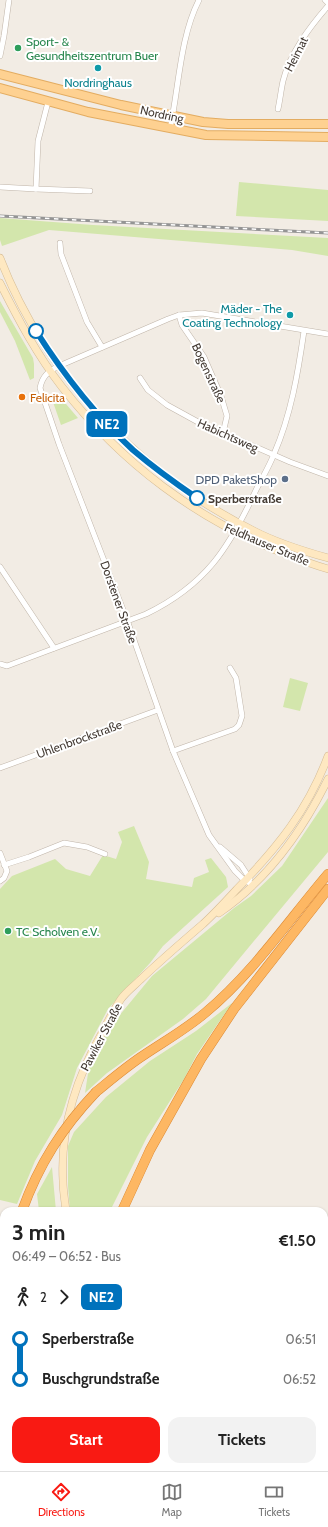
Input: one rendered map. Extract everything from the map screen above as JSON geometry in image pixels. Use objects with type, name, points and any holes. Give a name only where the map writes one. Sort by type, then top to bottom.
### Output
[{"type":"highway","points":[[23,1207],[41,1165],[54,1143],[79,1110],[96,1092],[119,1073],[180,1032],[228,993],[261,957],[328,874]]},
{"type":"highway","points":[[124,1207],[150,1150],[201,1059],[234,1009],[328,888]]},
{"type":"main road","name":"Nordring","points":[[0,74],[121,105],[203,122],[228,124],[328,124]]},
{"type":"main road","name":"Nordring","points":[[0,88],[88,112],[206,135],[328,137]]},
{"type":"main road","points":[[0,258],[30,322],[58,366]]},
{"type":"main road","points":[[0,283],[23,327],[50,371]]},
{"type":"main road","name":"Feldhauser Straße","points":[[58,366],[108,425],[134,450],[174,482],[199,499],[254,531],[284,544],[328,558]]},
{"type":"main road","name":"Feldhauser Straße","points":[[50,371],[78,407],[128,459],[168,490],[221,525],[235,532],[274,549],[328,569]]},
{"type":"main road","name":"Pawiker Straße","points":[[66,1207],[63,1181],[64,1144],[72,1104],[82,1072],[92,1050],[121,999],[160,961],[205,922],[247,879],[284,837],[300,813],[322,774],[328,756]]},
{"type":"main road","name":"Pawiker Straße","points":[[205,922],[225,908],[270,867],[299,830],[315,805],[328,779]]},
{"type":"street","points":[[0,56],[9,0]]},
{"type":"street","points":[[170,128],[186,35],[198,0]]},
{"type":"street","points":[[325,0],[328,3]]},
{"type":"street","name":"Heimat","points":[[278,109],[283,80],[292,59],[313,24],[328,6]]},
{"type":"street","points":[[36,189],[38,141],[48,102]]},
{"type":"street","points":[[0,187],[90,191]]},
{"type":"street","points":[[60,243],[61,254],[87,322],[102,347]]},
{"type":"street","name":"Dorstener Straße","points":[[247,879],[240,865],[225,853],[209,835],[173,751],[40,388],[42,379],[58,366],[168,319],[179,316],[202,313],[328,334]]},
{"type":"street","name":"Bogenstraße","points":[[179,316],[182,325],[204,357],[221,396],[227,416],[223,433]]},
{"type":"street","points":[[0,664],[7,666],[160,607],[192,584],[212,566],[235,532],[274,455],[287,419],[296,384],[304,330]]},
{"type":"street","name":"Habichtsweg","points":[[140,378],[148,390],[167,404],[198,422],[274,455],[328,476]]},
{"type":"street","points":[[0,566],[54,648]]},
{"type":"street","points":[[173,751],[235,729],[239,725],[242,716],[238,685],[230,668]]},
{"type":"street","name":"Uhlenbrockstraße","points":[[0,768],[158,710]]},
{"type":"street","points":[[4,865],[29,857],[64,842],[87,847],[105,854]]},
{"type":"street","points":[[0,853],[7,872],[4,878],[0,880]]},
{"type":"street","points":[[247,879],[252,884]]},
{"type":"green space","points":[[239,182],[328,190],[328,221],[236,216]]},
{"type":"green space","points":[[0,218],[93,225],[328,238],[328,256],[292,250],[49,230],[2,246],[0,240]]},
{"type":"green space","points":[[0,301],[33,358],[34,378],[30,380],[15,341],[0,312]]},
{"type":"green space","points":[[56,396],[60,397],[78,418],[61,425],[53,402]]},
{"type":"green space","points":[[290,678],[308,683],[300,711],[283,707]]},
{"type":"green space","points":[[328,798],[328,852],[206,999],[183,1019],[107,1073],[85,1093],[89,1067],[109,1028],[152,976],[234,908],[251,896],[282,866]]},
{"type":"green space","points":[[134,826],[149,862],[146,879],[192,887],[194,878],[209,872],[205,860],[211,858],[226,877],[228,887],[163,946],[150,963],[108,1009],[77,1068],[62,1115],[35,1161],[17,1204],[0,1200],[0,889],[12,876],[55,859],[66,869],[90,876],[103,855],[116,859],[122,842],[118,832]]},
{"type":"green space","points":[[232,1003],[197,1054],[184,1079],[147,1137],[112,1207],[70,1207],[68,1146],[74,1132],[106,1097],[150,1061],[196,1031]]},
{"type":"green space","points":[[52,1167],[56,1207],[39,1207],[37,1194]]},
{"type":"railway","points":[[0,216],[328,233]]},
{"type":"bus line","name":"NE2","points":[[36,331],[58,366],[108,425],[134,450],[174,482],[197,498]]},
{"type":"place","name":"Sport- & Gesundheitszentrum Buer","points":[[18,48]]},
{"type":"place","name":"Nordringhaus","points":[[98,68]]},
{"type":"place","name":"Mäder - The Coating Technology","points":[[290,315]]},
{"type":"place","name":"Felicita","points":[[22,397]]},
{"type":"place","name":"DPD PaketShop","points":[[285,479]]},
{"type":"place","name":"Sperberstraße","points":[[197,498]]},
{"type":"place","name":"TC Scholven e.V.","points":[[8,931]]}]
